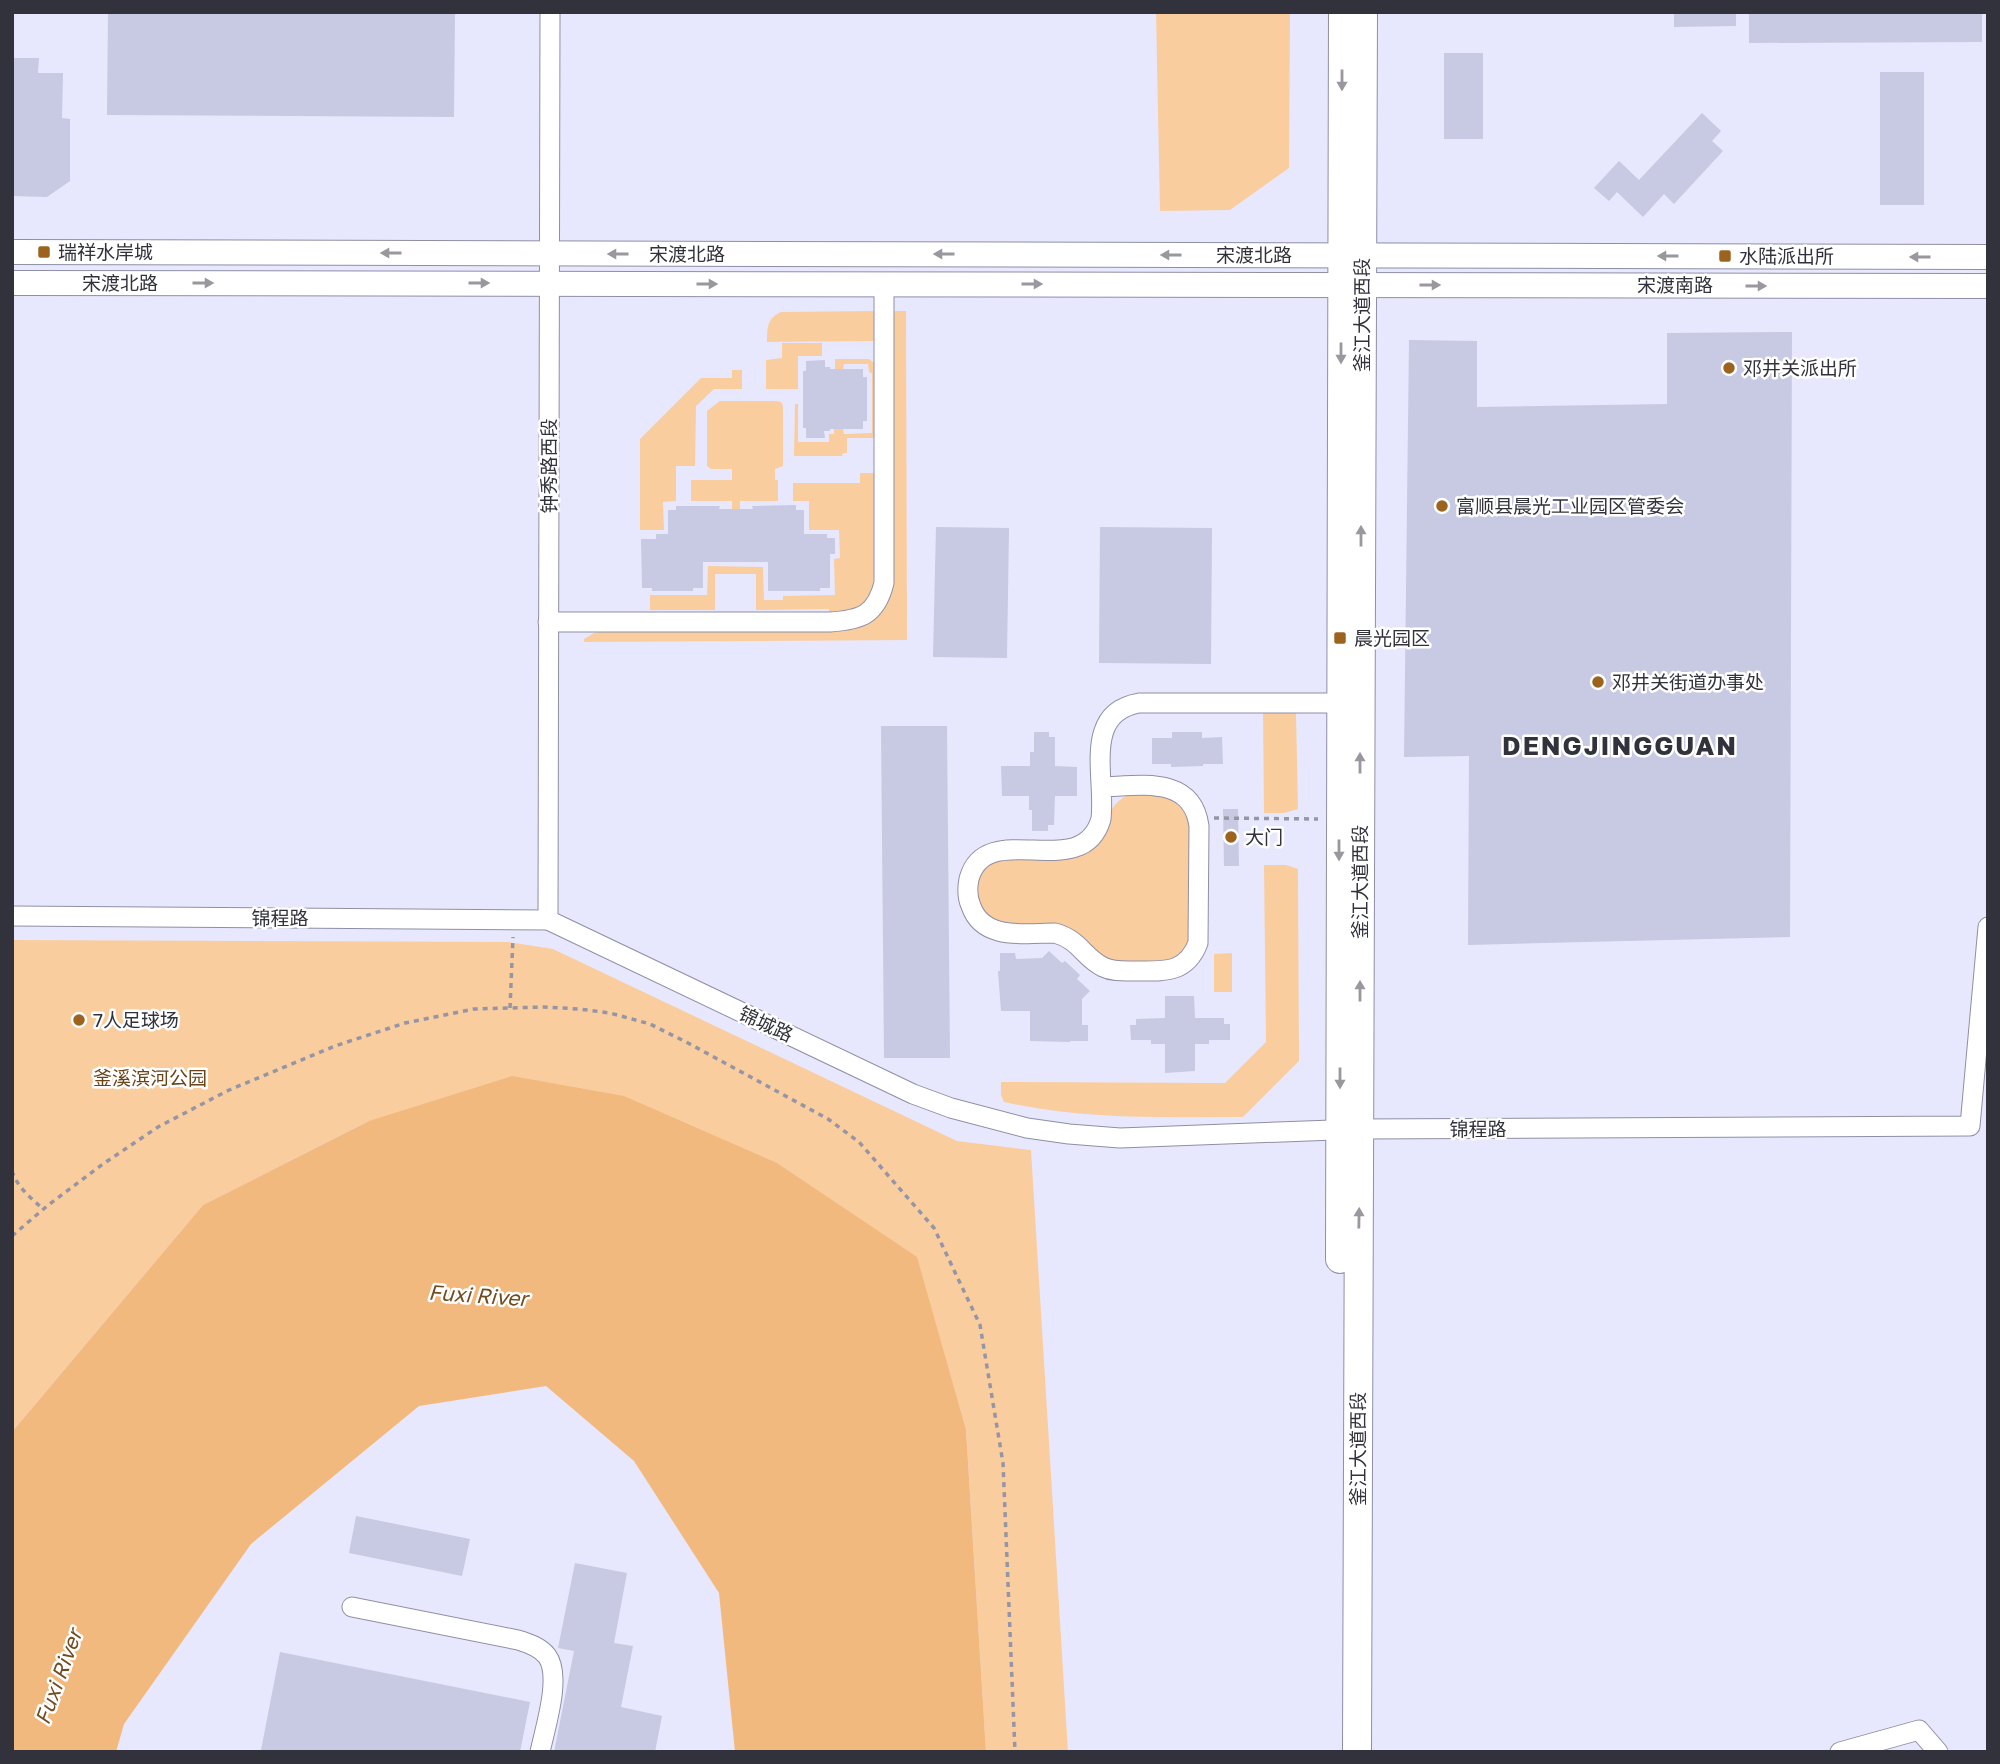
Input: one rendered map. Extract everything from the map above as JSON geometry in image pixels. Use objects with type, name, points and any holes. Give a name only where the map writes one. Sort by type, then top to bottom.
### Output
[{"type":"highway","name":"釜江大道西段","points":[[1343,12],[1352,255],[1350,1130],[1357,1752]]},
{"type":"highway","name":"釜江大道西段","points":[[1352,255],[1363,12]]},
{"type":"highway","name":"釜江大道西段","points":[[1339,1752],[1350,1130],[1339,819],[1340,703],[1352,285]]},
{"type":"main road","name":"宋渡北路","points":[[12,252],[1352,255]]},
{"type":"main road","name":"宋渡南路","points":[[1352,255],[1988,257]]},
{"type":"main road","name":"宋渡北路","points":[[12,283],[1352,285]]},
{"type":"main road","name":"宋渡南路","points":[[1352,285],[1988,286]]},
{"type":"street","name":"钟秀路西段","points":[[548,920],[550,12]]},
{"type":"street","points":[[548,622],[830,622],[857,619],[872,609],[884,583],[884,284]]},
{"type":"street","points":[[1101,787],[1161,786],[1174,789],[1190,802],[1198,818],[1198,943],[1191,956],[1178,967],[1164,971],[1116,971],[1099,965],[1074,941],[1061,934],[1004,933],[990,929],[972,910],[968,895],[971,875],[986,856],[1000,851],[1067,850],[1085,843],[1095,833],[1101,819],[1101,787],[1101,743],[1104,728],[1113,714],[1129,705],[1340,703]]},
{"type":"street","name":"锦程路","points":[[12,916],[548,920]]},
{"type":"street","name":"锦城路","points":[[548,920],[913,1094],[988,1119]]},
{"type":"street","name":"锦程路","points":[[988,1119],[1027,1128],[1120,1138],[1350,1130],[1970,1126],[1988,927]]},
{"type":"street","points":[[352,1607],[519,1640],[539,1649],[546,1655],[553,1669],[553,1686],[540,1752]]},
{"type":"street","points":[[1840,1752],[1919,1730],[1938,1752]]},
{"type":"path","points":[[1198,818],[1339,819]]},
{"type":"path","points":[[510,1008],[514,919]]},
{"type":"path","points":[[12,1236],[103,1164],[158,1127],[229,1090],[335,1046],[405,1023],[474,1009],[543,1007],[610,1013],[650,1024],[688,1043],[828,1119],[859,1142],[934,1228],[980,1325],[1003,1463],[1015,1752]]},
{"type":"path","points":[[12,1171],[23,1191],[43,1209]]},
{"type":"green space","points":[[1156,12],[1290,12],[1289,168],[1230,210],[1160,211]]},
{"type":"green space","points":[[874,311],[877,339],[874,341],[767,342],[769,324],[773,317],[781,312]]},
{"type":"green space","points":[[895,311],[906,311],[907,640],[584,642],[584,639],[594,633],[605,631],[841,631],[864,624],[876,616],[890,596]]},
{"type":"green space","points":[[782,343],[822,343],[822,356],[798,356],[798,389],[766,389],[766,360],[782,358]]},
{"type":"green space","points":[[835,359],[869,359],[874,363],[875,438],[847,438],[847,453],[842,456],[794,456],[795,404],[798,404],[798,442],[829,442],[829,434],[834,434],[834,428],[843,428],[844,434],[872,433],[872,373],[869,372],[868,364],[844,364],[843,370],[835,370]]},
{"type":"green space","points":[[732,370],[742,370],[742,389],[714,389],[696,406],[695,466],[676,466],[676,501],[663,502],[664,530],[640,530],[640,439],[701,378],[732,378]]},
{"type":"green space","points":[[720,401],[776,401],[783,406],[783,466],[775,469],[778,501],[740,501],[740,536],[732,536],[732,501],[691,501],[691,480],[732,480],[732,469],[711,469],[707,466],[707,411]]},
{"type":"green space","points":[[860,473],[875,473],[876,519],[872,589],[869,598],[861,606],[840,612],[829,612],[829,609],[756,610],[756,574],[715,574],[715,610],[650,610],[650,595],[707,595],[708,566],[763,567],[764,600],[783,600],[783,596],[835,595],[834,559],[840,558],[839,530],[809,530],[809,501],[793,501],[793,483],[860,483]]},
{"type":"green space","points":[[1263,709],[1291,710],[1296,713],[1298,809],[1284,813],[1264,813]]},
{"type":"green space","points":[[1169,794],[1191,815],[1193,939],[1176,962],[1120,966],[984,917],[974,884],[991,860],[1062,856],[1128,795]]},
{"type":"green space","points":[[1264,865],[1286,865],[1298,869],[1299,1061],[1243,1117],[1094,1115],[1004,1102],[1001,1082],[1225,1083],[1266,1042]]},
{"type":"green space","name":"釜溪滨河公园","points":[[12,940],[508,942],[553,949],[957,1141],[1031,1150],[1068,1752],[986,1752],[966,1430],[369,1121],[203,1205],[12,1432]]},
{"type":"green space","points":[[1232,953],[1232,992],[1214,992],[1214,954]]},
{"type":"water","name":"Fuxi River","points":[[512,1076],[624,1096],[777,1163],[917,1257],[966,1430],[986,1752],[735,1752],[719,1593],[634,1461],[546,1386],[419,1406],[251,1544],[124,1724],[116,1752],[12,1752],[12,1432],[203,1205],[369,1121]]},
{"type":"building","points":[[108,12],[455,12],[454,117],[107,115]]},
{"type":"building","points":[[1674,12],[1736,12],[1736,26],[1674,27]]},
{"type":"building","points":[[1749,12],[1982,12],[1982,42],[1749,43]]},
{"type":"building","points":[[1444,53],[1483,53],[1483,139],[1444,139]]},
{"type":"building","points":[[12,58],[39,58],[38,73],[63,73],[62,118],[70,119],[70,181],[47,197],[12,196]]},
{"type":"building","points":[[1880,72],[1924,72],[1924,205],[1880,205]]},
{"type":"building","points":[[1702,113],[1721,131],[1712,141],[1723,151],[1674,204],[1664,194],[1643,217],[1617,192],[1609,201],[1594,188],[1619,161],[1639,180]]},
{"type":"building","name":"邓井关街道办事处","points":[[1792,332],[1790,937],[1468,945],[1469,756],[1404,757],[1409,340],[1477,341],[1477,407],[1667,404],[1667,333]]},
{"type":"building","points":[[825,360],[825,367],[830,369],[863,369],[863,377],[867,377],[867,421],[863,421],[863,429],[830,429],[824,431],[825,438],[806,438],[806,428],[803,428],[803,371],[806,371],[806,361]]},
{"type":"building","points":[[796,505],[796,510],[804,510],[804,534],[827,534],[827,538],[835,538],[835,554],[830,554],[830,588],[820,588],[820,591],[768,591],[768,562],[703,562],[703,588],[693,588],[693,591],[652,591],[652,588],[642,588],[641,539],[656,539],[656,534],[668,534],[668,510],[676,510],[676,506],[753,509],[752,506]]},
{"type":"building","points":[[936,527],[1009,528],[1007,658],[933,657]]},
{"type":"building","points":[[1100,527],[1212,528],[1211,664],[1099,663]]},
{"type":"building","points":[[881,726],[947,726],[950,1058],[884,1058]]},
{"type":"building","points":[[1034,732],[1049,732],[1049,737],[1055,737],[1055,766],[1077,767],[1077,796],[1055,796],[1054,825],[1048,825],[1048,831],[1032,831],[1029,796],[1002,796],[1001,766],[1030,766],[1030,752],[1034,752]]},
{"type":"building","points":[[1172,732],[1202,732],[1202,738],[1222,737],[1223,764],[1171,767],[1171,764],[1152,764],[1152,738],[1172,738]]},
{"type":"building","name":"大门","points":[[1223,809],[1238,809],[1239,866],[1224,866]]},
{"type":"building","points":[[1049,951],[1080,975],[1077,979],[1090,991],[1082,999],[1082,1025],[1088,1025],[1088,1041],[1030,1041],[1030,1011],[1001,1011],[998,971],[1000,953],[1015,953],[1016,959],[1042,958]]},
{"type":"building","points":[[1165,996],[1194,996],[1195,1018],[1224,1018],[1224,1024],[1230,1024],[1230,1040],[1209,1040],[1209,1044],[1195,1044],[1195,1071],[1165,1073],[1165,1044],[1151,1044],[1151,1040],[1131,1040],[1130,1025],[1136,1025],[1136,1019],[1165,1018]]},
{"type":"building","points":[[356,1516],[470,1539],[462,1576],[349,1553]]},
{"type":"building","points":[[575,1563],[627,1573],[614,1643],[633,1646],[621,1707],[662,1716],[655,1752],[554,1752],[574,1651],[558,1648]]},
{"type":"building","points":[[280,1652],[530,1702],[520,1752],[261,1750]]},
{"type":"place","name":"瑞祥水岸城","points":[[44,252]]},
{"type":"place","name":"水陆派出所","points":[[1725,256]]},
{"type":"place","name":"邓井关派出所","points":[[1729,368]]},
{"type":"place","name":"富顺县晨光工业园区管委会","points":[[1442,506]]},
{"type":"place","name":"晨光园区","points":[[1340,638]]},
{"type":"place","name":"邓井关街道办事处","points":[[1598,682]]},
{"type":"place","name":"大门","points":[[1231,837]]},
{"type":"place","name":"7人足球场","points":[[79,1020]]},
{"type":"district","name":"DENGJINGGUAN","points":[[1620,746]]}]
